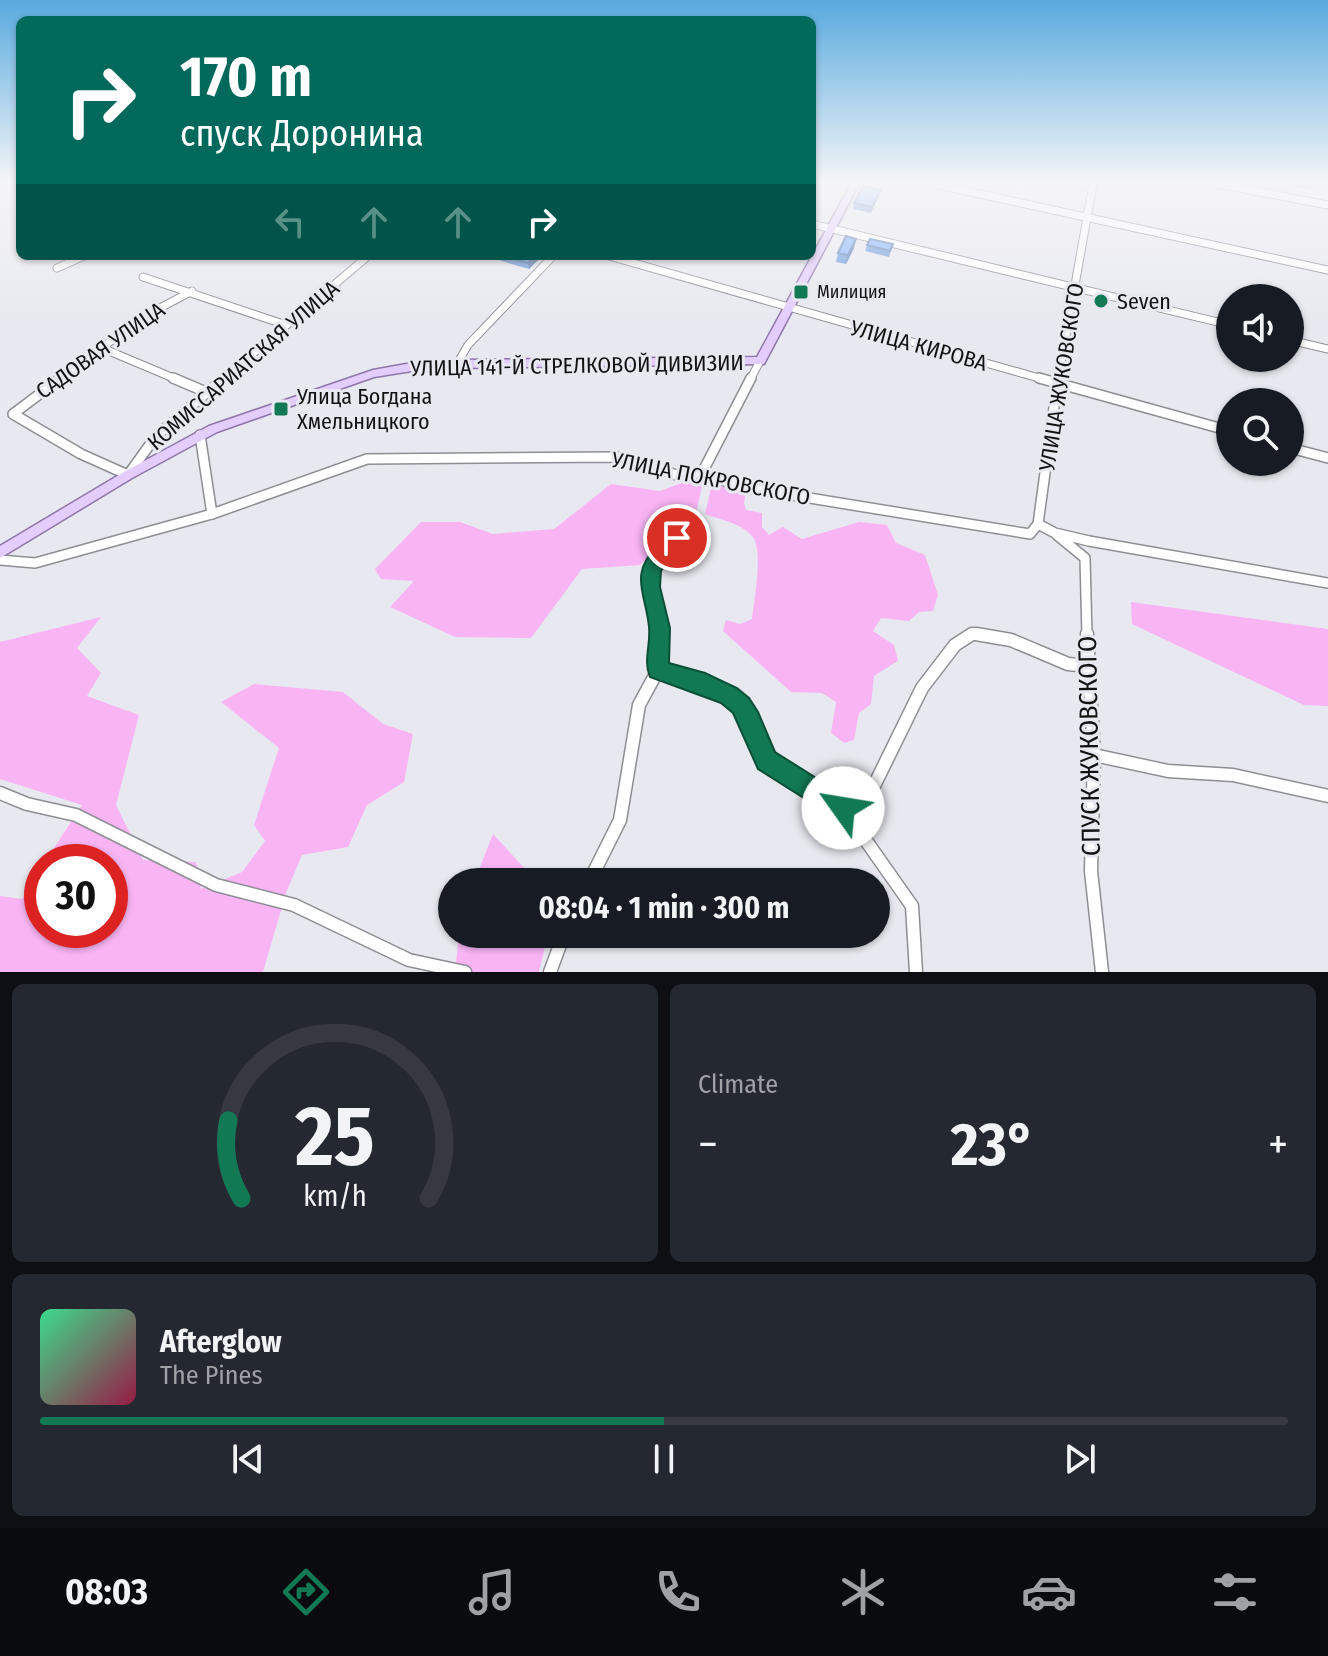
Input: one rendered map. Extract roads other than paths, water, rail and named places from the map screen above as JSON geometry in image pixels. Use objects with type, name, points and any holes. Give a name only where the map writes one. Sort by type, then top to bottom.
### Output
[{"type":"main road","points":[[816,255],[830,229]]},
{"type":"main road","points":[[760,361],[813,260]]},
{"type":"main road","name":"УЛИЦА 141-Й СТРЕЛКОВОЙ ДИВИЗИИ","points":[[128,475],[200,435],[373,374],[457,364],[760,361]]},
{"type":"main road","name":"КОМИССАРИАТСКАЯ УЛИЦА","points":[[0,553],[128,475]]},
{"type":"street","points":[[837,229],[1216,322]]},
{"type":"street","name":"УЛИЦА ЖУКОВСКОГО","points":[[1038,524],[1057,383],[1086,229]]},
{"type":"street","points":[[1144,229],[1328,270]]},
{"type":"street","points":[[57,268],[75,260]]},
{"type":"street","name":"КОМИССАРИАТСКАЯ УЛИЦА","points":[[128,475],[156,436],[363,260]]},
{"type":"street","points":[[457,364],[468,345],[549,260]]},
{"type":"street","name":"УЛИЦА КИРОВА","points":[[623,260],[1216,427]]},
{"type":"street","points":[[143,277],[286,325]]},
{"type":"street","name":"САДОВАЯ УЛИЦА","points":[[128,475],[81,454],[13,414],[52,381],[173,298],[192,291]]},
{"type":"street","points":[[1304,343],[1328,349]]},
{"type":"street","points":[[102,348],[206,392]]},
{"type":"street","points":[[702,473],[760,361]]},
{"type":"street","points":[[200,435],[212,514]]},
{"type":"street","points":[[1304,452],[1328,458]]},
{"type":"street","name":"УЛИЦА ПОКРОВСКОГО","points":[[0,560],[35,563],[212,514],[367,459],[384,456],[616,457],[645,463],[676,475],[702,473],[742,487],[1030,534],[1038,524]]},
{"type":"street","points":[[596,868],[620,820],[639,705],[658,670],[660,628],[650,587],[651,571],[655,560],[690,524]]},
{"type":"street","points":[[1038,524],[1055,533],[1328,583]]},
{"type":"street","name":"СПУСК ЖУКОВСКОГО","points":[[1055,533],[1085,558],[1094,755],[1091,871],[1102,972]]},
{"type":"street","points":[[843,808],[870,794],[922,688],[955,645],[973,634],[1011,640],[1068,664],[1088,666]]},
{"type":"street","points":[[658,670],[705,684],[729,696],[741,705],[759,736],[766,761],[843,808],[912,906],[916,972]]},
{"type":"street","points":[[1094,755],[1168,771],[1233,775],[1328,796]]},
{"type":"street","points":[[0,793],[27,804],[76,815],[216,885],[294,905],[409,960],[465,972]]},
{"type":"street","points":[[550,972],[559,948]]},
{"type":"place","name":"Милиция","points":[[801,292]]},
{"type":"place","name":"Seven","points":[[1101,301]]},
{"type":"place","name":"Улица Богдана Хмельницкого","points":[[281,409]]}]
